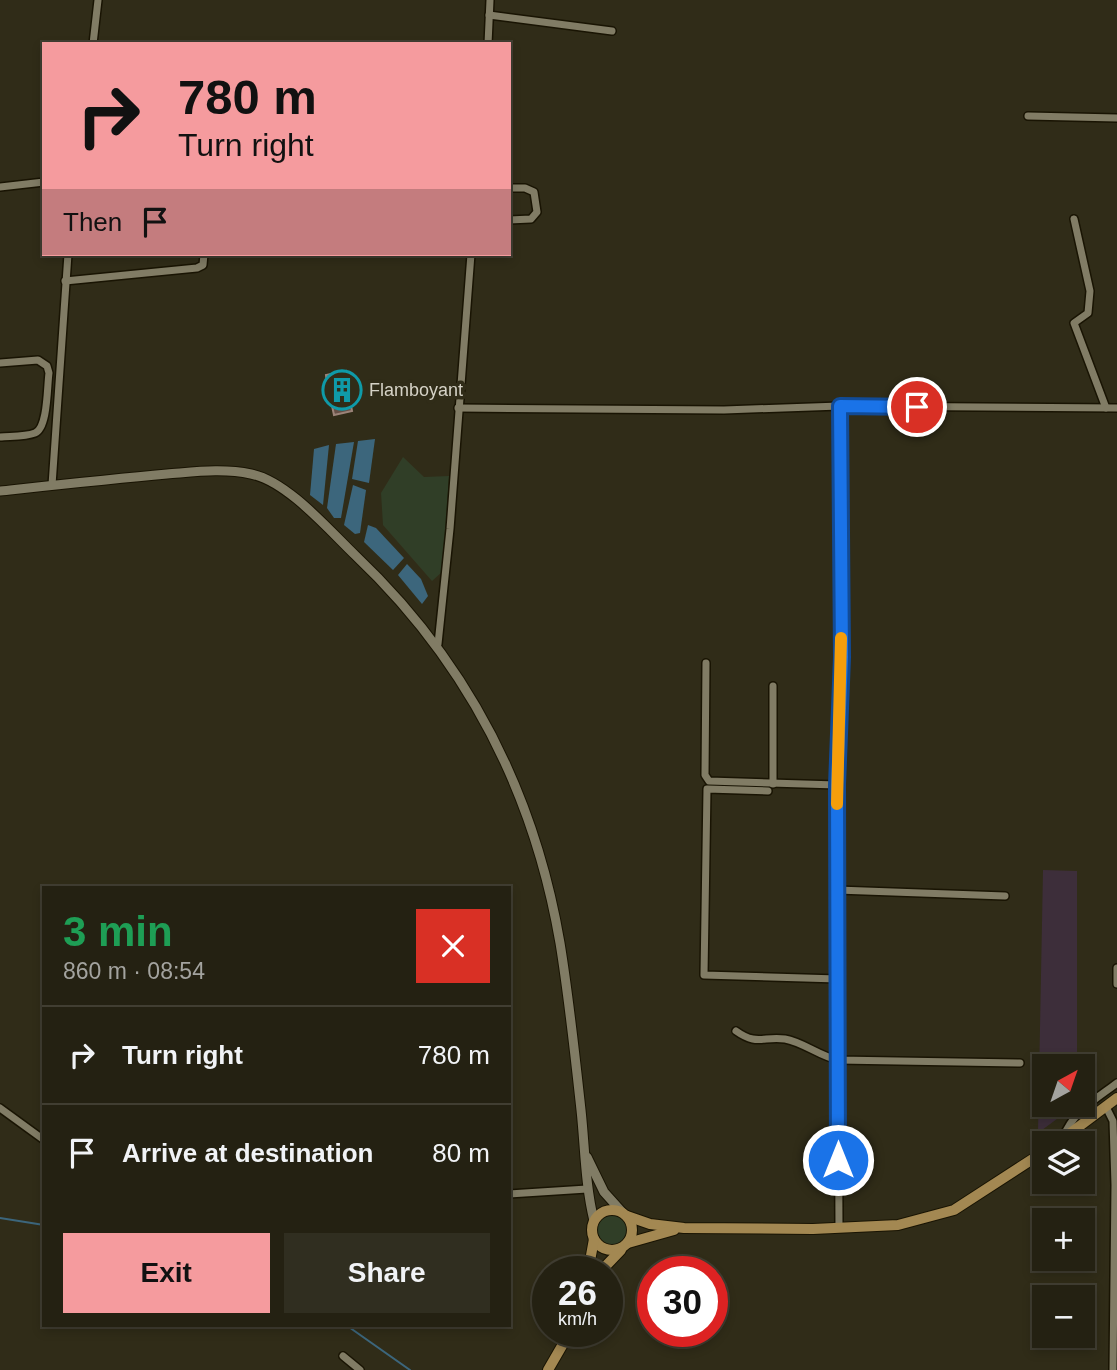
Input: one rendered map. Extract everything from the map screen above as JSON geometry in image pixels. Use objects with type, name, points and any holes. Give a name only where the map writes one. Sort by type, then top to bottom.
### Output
[{"type":"main road","points":[[1073,1131],[1117,1098]]},
{"type":"main road","points":[[591,1256],[594,1221],[603,1212],[616,1210],[650,1224],[684,1228],[839,1228],[898,1225],[954,1210],[1032,1159]]},
{"type":"main road","points":[[615,1256],[626,1245],[633,1229],[624,1214]]},
{"type":"main road","points":[[594,1239],[603,1249],[610,1251],[684,1228]]},
{"type":"main road","points":[[548,1370],[564,1347]]},
{"type":"street","points":[[93,42],[98,0]]},
{"type":"street","points":[[488,42],[490,0]]},
{"type":"street","points":[[489,15],[612,31]]},
{"type":"street","points":[[1028,116],[1117,118]]},
{"type":"street","points":[[0,187],[42,182]]},
{"type":"street","points":[[511,188],[530,189],[535,194],[537,212],[531,219],[511,220]]},
{"type":"street","points":[[1074,219],[1090,291],[1088,313],[1074,323],[1106,408]]},
{"type":"street","points":[[52,485],[68,256]]},
{"type":"street","points":[[65,281],[197,268],[203,265],[204,256]]},
{"type":"street","points":[[438,644],[450,528],[471,256]]},
{"type":"street","points":[[0,363],[38,360],[49,373],[44,421],[40,430],[33,434],[0,437]]},
{"type":"street","points":[[46,395],[58,395]]},
{"type":"street","points":[[839,1228],[837,785],[842,657],[840,406]]},
{"type":"street","points":[[458,408],[1117,408]]},
{"type":"street","points":[[0,491],[214,471],[258,475],[275,484],[322,524],[406,605],[438,644],[499,747],[532,831],[560,944],[587,1189],[594,1221]]},
{"type":"street","points":[[706,663],[706,778],[716,783],[770,787]]},
{"type":"street","points":[[770,787],[773,686]]},
{"type":"street","points":[[837,785],[707,789],[704,975],[838,979]]},
{"type":"street","points":[[837,890],[1005,896]]},
{"type":"street","points":[[1117,968],[1117,984]]},
{"type":"street","points":[[736,1031],[754,1040],[797,1042],[815,1053],[838,1060],[1020,1063]]},
{"type":"street","points":[[1066,1131],[1076,1115],[1117,1083]]},
{"type":"street","points":[[1106,1107],[1113,1121],[1116,1246],[1113,1370]]},
{"type":"street","points":[[0,1108],[42,1139]]},
{"type":"street","points":[[585,1152],[599,1184],[624,1214]]},
{"type":"street","points":[[587,1189],[592,1182],[599,1184]]},
{"type":"street","points":[[511,1194],[587,1189]]},
{"type":"street","points":[[343,1356],[360,1370]]},
{"type":"shaded area","points":[[1043,870],[1077,871],[1077,1054],[1040,1054]]},
{"type":"shaded area","points":[[1038,1117],[1060,1117],[1041,1131],[1038,1131]]},
{"type":"green space","points":[[403,457],[424,477],[449,476],[443,571],[432,581],[383,525],[381,493]]},
{"type":"green space","points":[[612,1213],[624,1218],[629,1230],[624,1242],[612,1247],[600,1242],[595,1230],[600,1218]]},
{"type":"water","points":[[375,439],[369,483],[352,479],[358,441]]},
{"type":"water","points":[[354,442],[341,518],[334,518],[327,508],[336,444]]},
{"type":"water","points":[[329,445],[323,505],[310,495],[314,449]]},
{"type":"water","points":[[353,485],[366,490],[360,533],[355,534],[344,525]]},
{"type":"water","points":[[368,525],[376,528],[404,558],[393,570],[364,542]]},
{"type":"water","points":[[407,564],[421,579],[428,596],[422,604],[398,575]]},
{"type":"building","name":"Flamboyant","points":[[346,371],[348,381],[357,383],[360,396],[350,400],[352,411],[334,415],[331,401],[327,402],[324,384],[327,384],[326,375]]},
{"type":"waterway","points":[[0,1218],[42,1225]]},
{"type":"waterway","points":[[349,1327],[410,1370]]},
{"type":"slow traffic","points":[[837,804],[841,638]]},
{"type":"place","name":"Flamboyant","points":[[342,390]]},
{"type":"route","points":[[838,1160],[837,785],[842,657],[840,406],[917,407]]}]
